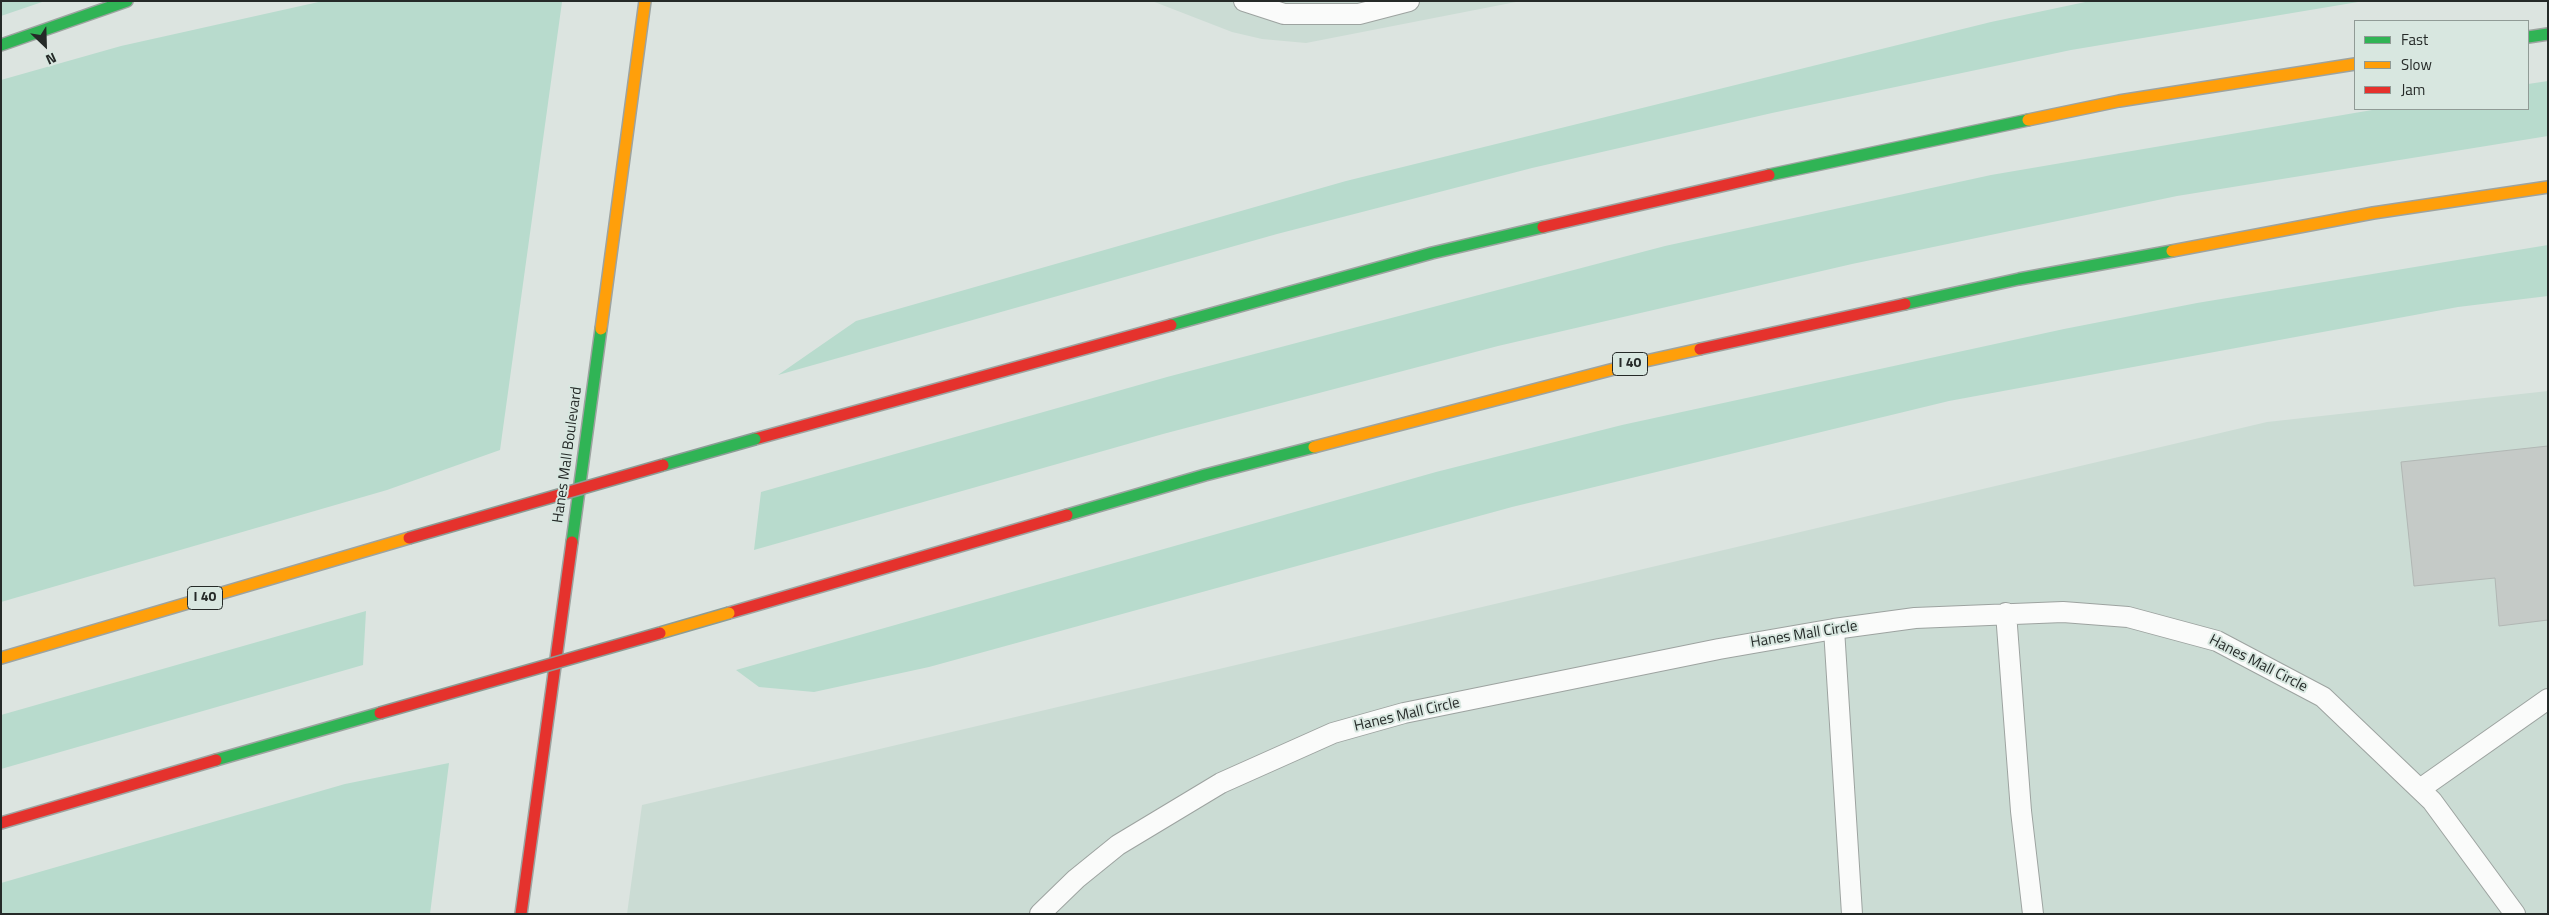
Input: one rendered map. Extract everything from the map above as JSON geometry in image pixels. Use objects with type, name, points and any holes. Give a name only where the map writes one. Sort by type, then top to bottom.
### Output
[{"type":"main road","points":[[1,46],[127,1]]},
{"type":"main road","name":"Hanes Mall Boulevard","points":[[521,914],[645,1]]},
{"type":"main road","points":[[2529,37],[2548,34]]},
{"type":"main road","name":"I 40","points":[[1,658],[755,439],[1432,253],[1758,177],[2109,103],[2354,64]]},
{"type":"main road","name":"I 40","points":[[1,823],[1205,475],[1641,362],[2019,279],[2373,213],[2548,187]]},
{"type":"lane","points":[[1244,1],[1284,14],[1359,14],[1409,1]]},
{"type":"lane","name":"Hanes Mall Circle","points":[[1040,914],[1076,879],[1118,845],[1221,783],[1333,733],[1422,709],[1719,649],[1834,629],[1915,618],[2063,612],[2128,617],[2217,640],[2323,697],[2432,801],[2515,914]]},
{"type":"lane","points":[[2006,613],[2021,811],[2033,914]]},
{"type":"lane","points":[[1834,629],[1852,914]]},
{"type":"lane","points":[[2420,789],[2548,699]]},
{"type":"shaded area","points":[[1152,1],[1521,1],[1306,43],[1262,39],[1232,32]]},
{"type":"shaded area","points":[[2548,391],[2548,914],[627,914],[642,805],[2267,422]]},
{"type":"green space","points":[[1,1],[45,1],[1,16]]},
{"type":"green space","points":[[323,1],[562,2],[500,450],[387,490],[1,602],[1,80],[121,46]]},
{"type":"green space","points":[[2090,1],[2364,1],[2071,50],[1772,113],[1532,168],[1277,234],[778,375],[856,321],[1346,181],[1991,22]]},
{"type":"green space","points":[[2548,81],[2548,136],[2177,196],[1852,264],[1498,346],[1163,434],[754,550],[761,492],[1167,377],[1665,246],[1991,175],[2372,110],[2529,110],[2529,84]]},
{"type":"green space","points":[[2548,245],[2548,296],[2458,307],[1949,401],[1512,507],[929,667],[814,692],[759,687],[736,670],[1436,472],[1622,425],[2064,329],[2197,303]]},
{"type":"green space","points":[[366,611],[363,665],[1,769],[1,715]]},
{"type":"green space","points":[[449,763],[430,914],[1,914],[1,883],[345,784]]},
{"type":"building","points":[[2548,446],[2548,620],[2499,626],[2495,578],[2414,586],[2401,462]]},
{"type":"traffic: fast","points":[[1,45],[127,1]]},
{"type":"traffic: fast","points":[[2529,37],[2548,34]]},
{"type":"traffic: fast","points":[[1769,175],[2028,120]]},
{"type":"traffic: fast","points":[[1171,325],[1432,253],[1543,227]]},
{"type":"traffic: fast","points":[[1905,304],[2019,279],[2172,251]]},
{"type":"traffic: fast","points":[[572,542],[601,329]]},
{"type":"traffic: fast","points":[[663,465],[755,439]]},
{"type":"traffic: fast","points":[[1067,515],[1205,475],[1314,447]]},
{"type":"traffic: fast","points":[[216,760],[380,713]]},
{"type":"traffic: slow","points":[[601,329],[645,1]]},
{"type":"traffic: slow","points":[[2028,120],[2119,101],[2354,64]]},
{"type":"traffic: slow","points":[[2172,251],[2373,213],[2548,187]]},
{"type":"traffic: slow","points":[[1314,447],[1641,362],[1700,349]]},
{"type":"traffic: slow","points":[[1,658],[409,538]]},
{"type":"traffic: slow","points":[[660,633],[729,613]]},
{"type":"traffic: jam","points":[[1543,227],[1769,175]]},
{"type":"traffic: jam","points":[[1700,349],[1905,304]]},
{"type":"traffic: jam","points":[[755,439],[1171,325]]},
{"type":"traffic: jam","points":[[409,538],[663,465]]},
{"type":"traffic: jam","points":[[729,613],[1067,515]]},
{"type":"traffic: jam","points":[[521,914],[572,542]]},
{"type":"traffic: jam","points":[[380,713],[660,633]]},
{"type":"traffic: jam","points":[[1,823],[216,760]]}]
